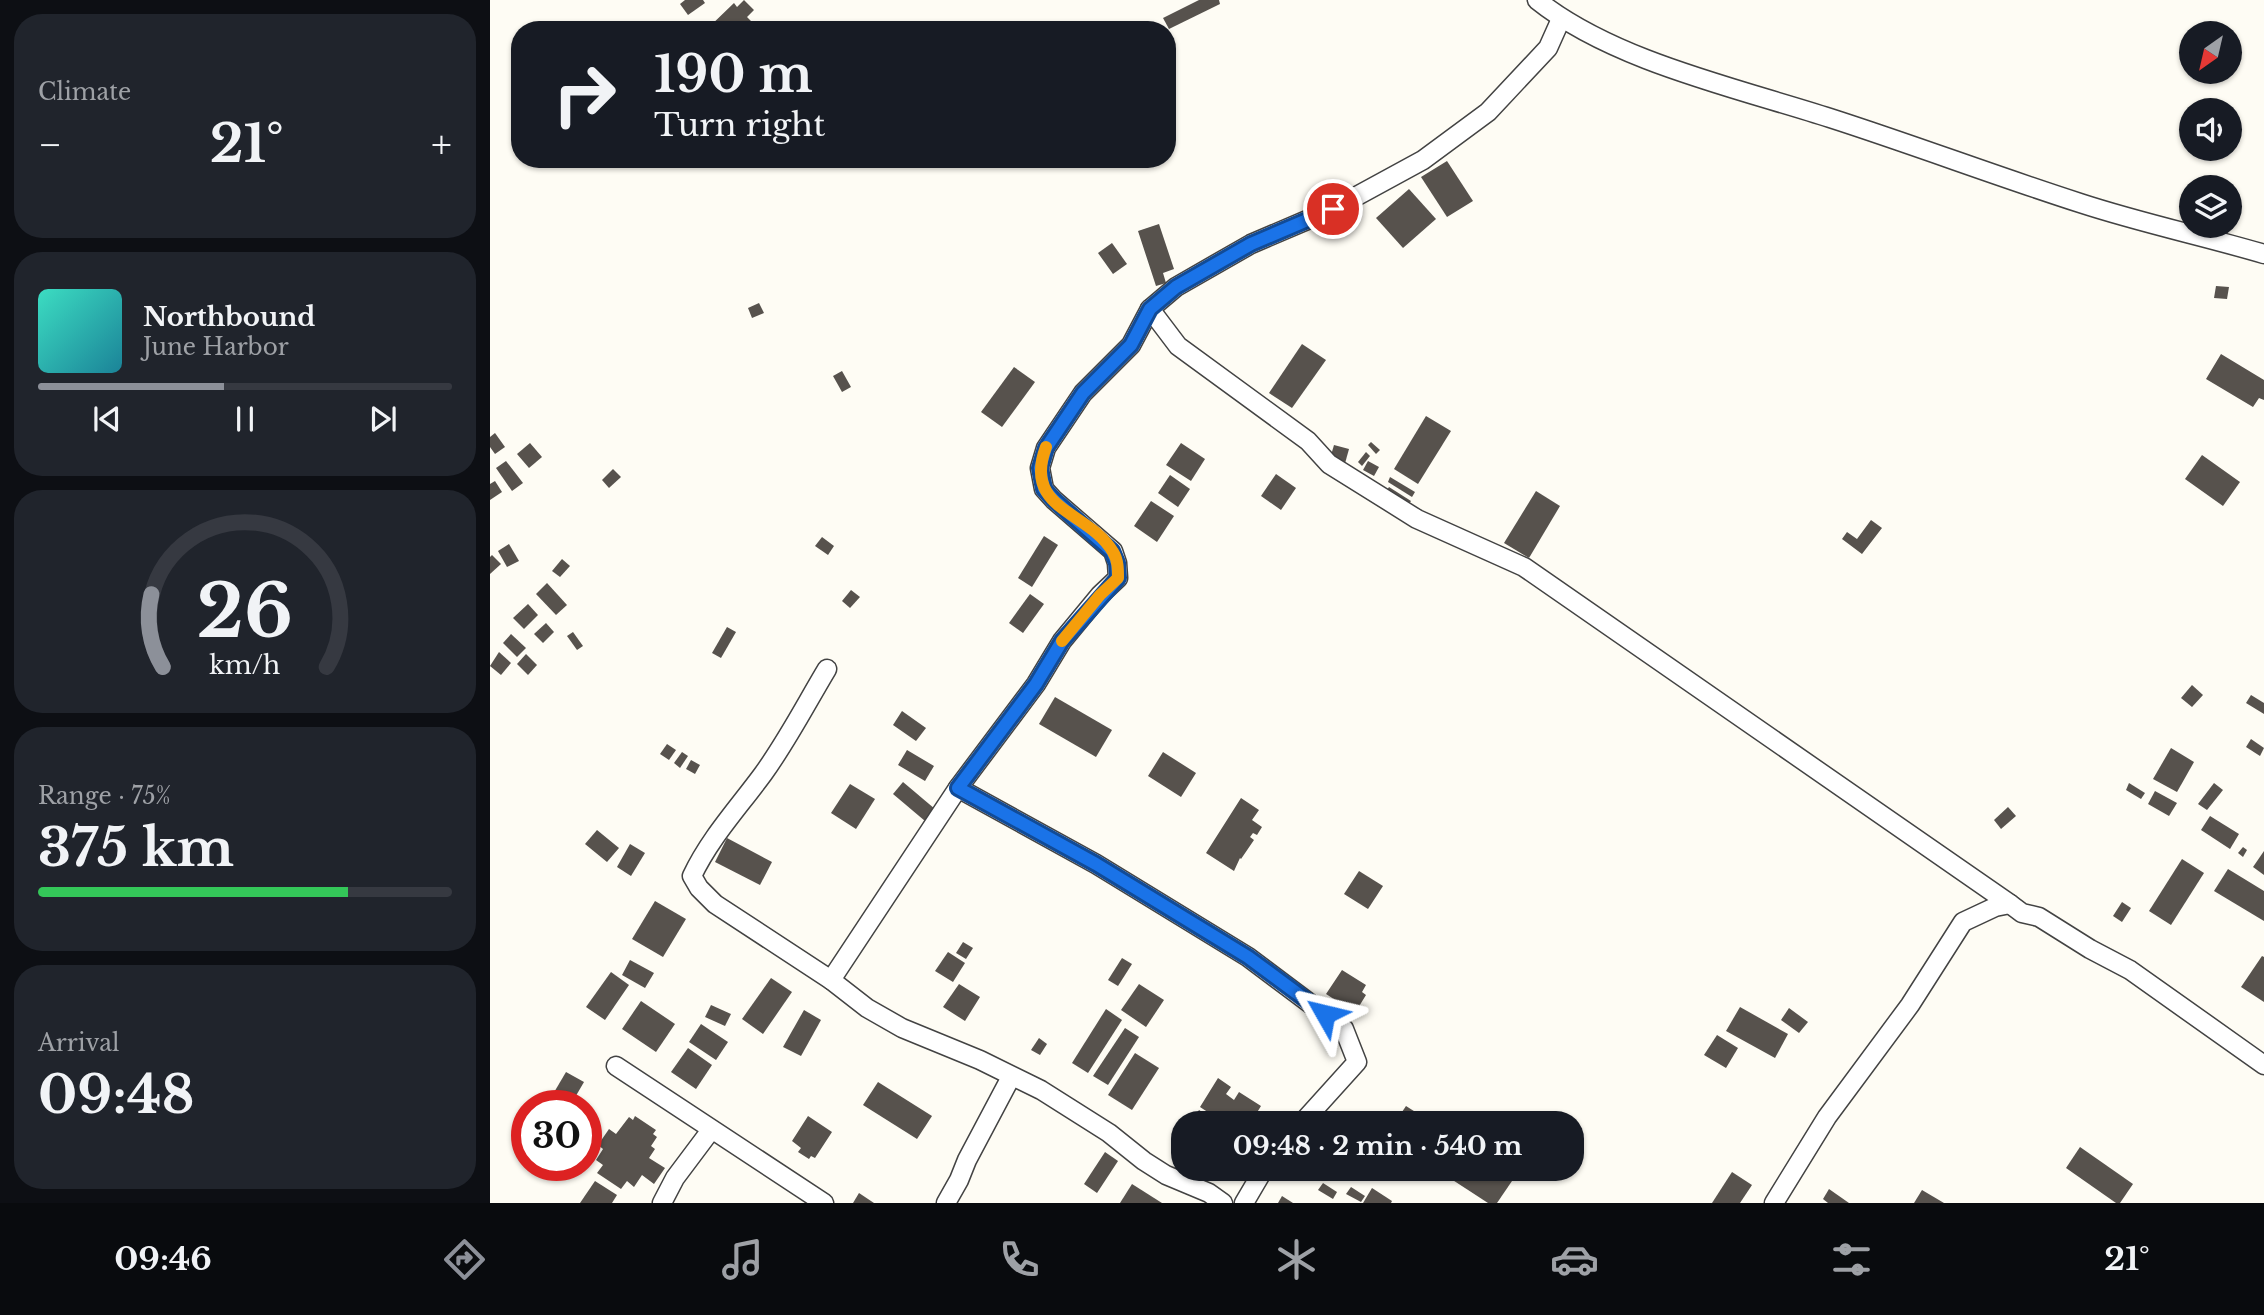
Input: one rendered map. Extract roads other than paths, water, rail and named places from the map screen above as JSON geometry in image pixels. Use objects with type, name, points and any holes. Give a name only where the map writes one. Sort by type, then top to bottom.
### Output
[{"type":"street","points":[[1537,0],[1561,19],[1660,64],[2083,204],[2264,254]]},
{"type":"street","points":[[831,981],[958,788],[1036,684],[1062,641],[1118,578],[1117,563],[1112,551],[1044,489],[1040,468],[1046,448],[1083,393],[1131,345],[1150,309],[1176,287],[1251,244],[1333,209],[1423,160],[1488,112],[1548,48],[1561,19]]},
{"type":"street","points":[[1150,309],[1178,346],[1308,441],[1329,464],[1417,519],[1524,567],[2022,914],[2039,917],[2130,970],[2264,1065]]},
{"type":"street","points":[[827,669],[764,773],[716,834],[692,876],[699,888],[715,904],[867,1008],[902,1028],[980,1060],[1041,1090],[1109,1133],[1166,1175],[1209,1193],[1223,1203]]},
{"type":"street","points":[[958,788],[1096,864],[1248,957],[1345,1029],[1357,1062],[1313,1111]]},
{"type":"street","points":[[1774,1203],[1827,1117],[1910,1005],[1963,922],[1995,907],[2010,904]]},
{"type":"street","points":[[616,1066],[824,1203]]},
{"type":"street","points":[[946,1203],[1011,1077]]},
{"type":"street","points":[[662,1203],[676,1178],[711,1130]]},
{"type":"street","points":[[1244,1203],[1257,1181]]}]
